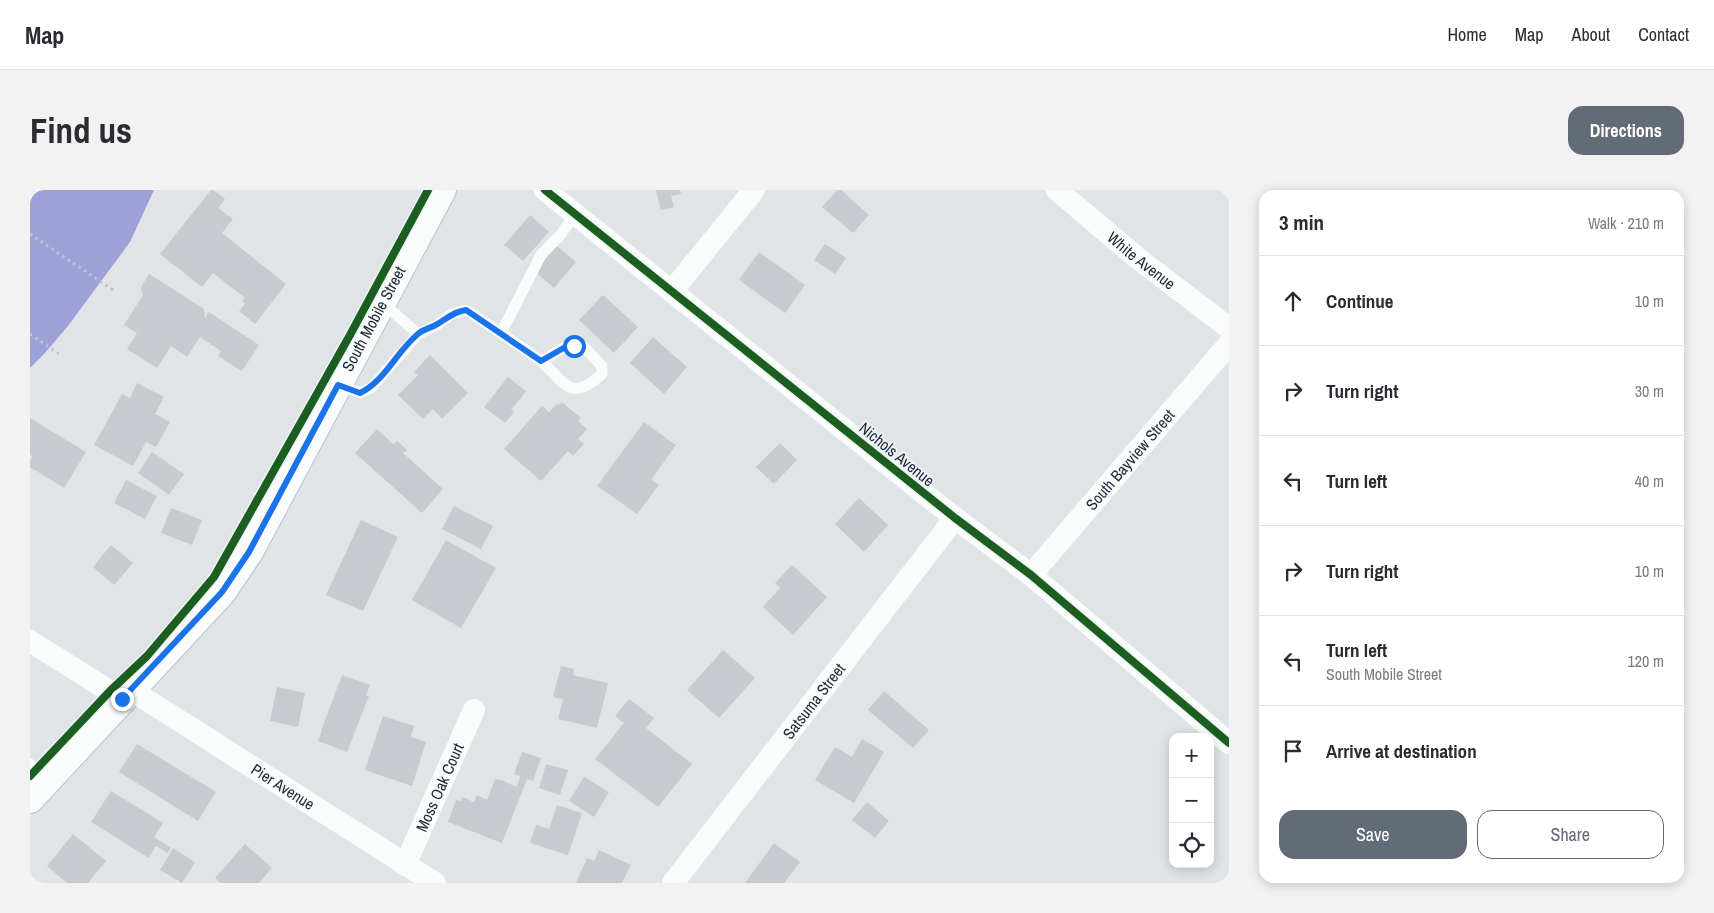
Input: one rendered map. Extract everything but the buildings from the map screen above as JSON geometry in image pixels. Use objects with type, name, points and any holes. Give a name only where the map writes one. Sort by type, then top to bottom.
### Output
[{"type":"main road","name":"South Mobile Street","points":[[33,795],[222,592],[249,552],[442,190]]},
{"type":"street","name":"Nichols Avenue","points":[[545,190],[955,518],[1031,574],[1229,743]]},
{"type":"street","points":[[672,291],[754,190]]},
{"type":"street","name":"White Avenue","points":[[1057,190],[1136,257],[1229,328]]},
{"type":"street","name":"South Bayview Street","points":[[1031,574],[1229,344]]},
{"type":"street","name":"Satsuma Street","points":[[673,883],[955,518]]},
{"type":"street","name":"Pier Avenue","points":[[31,643],[127,694],[436,883]]},
{"type":"street","name":"Moss Oak Court","points":[[405,865],[474,710]]},
{"type":"lane","points":[[501,333],[541,255],[562,233],[575,214]]},
{"type":"lane","points":[[382,302],[418,334]]},
{"type":"lane","points":[[338,385],[360,393],[371,388],[418,334],[437,325],[451,314],[466,310],[541,361],[565,386],[577,388],[592,383],[602,374],[602,366],[584,347],[567,346],[541,361]]},
{"type":"lane","points":[[30,764],[33,795]]},
{"type":"path","points":[[30,234],[116,292]]},
{"type":"path","points":[[30,334],[62,356]]},
{"type":"water","points":[[30,190],[154,190],[130,242],[68,326],[30,368]]},
{"type":"cycle path","points":[[30,776],[110,691],[147,656],[214,577],[350,335],[428,190]]},
{"type":"cycle path","points":[[545,190],[955,518],[1031,575],[1229,743]]},
{"type":"route","points":[[122,699],[222,592],[249,552],[338,385],[360,393],[371,388],[418,334],[437,325],[458,311],[466,310],[541,361],[567,346],[574,346]]}]
